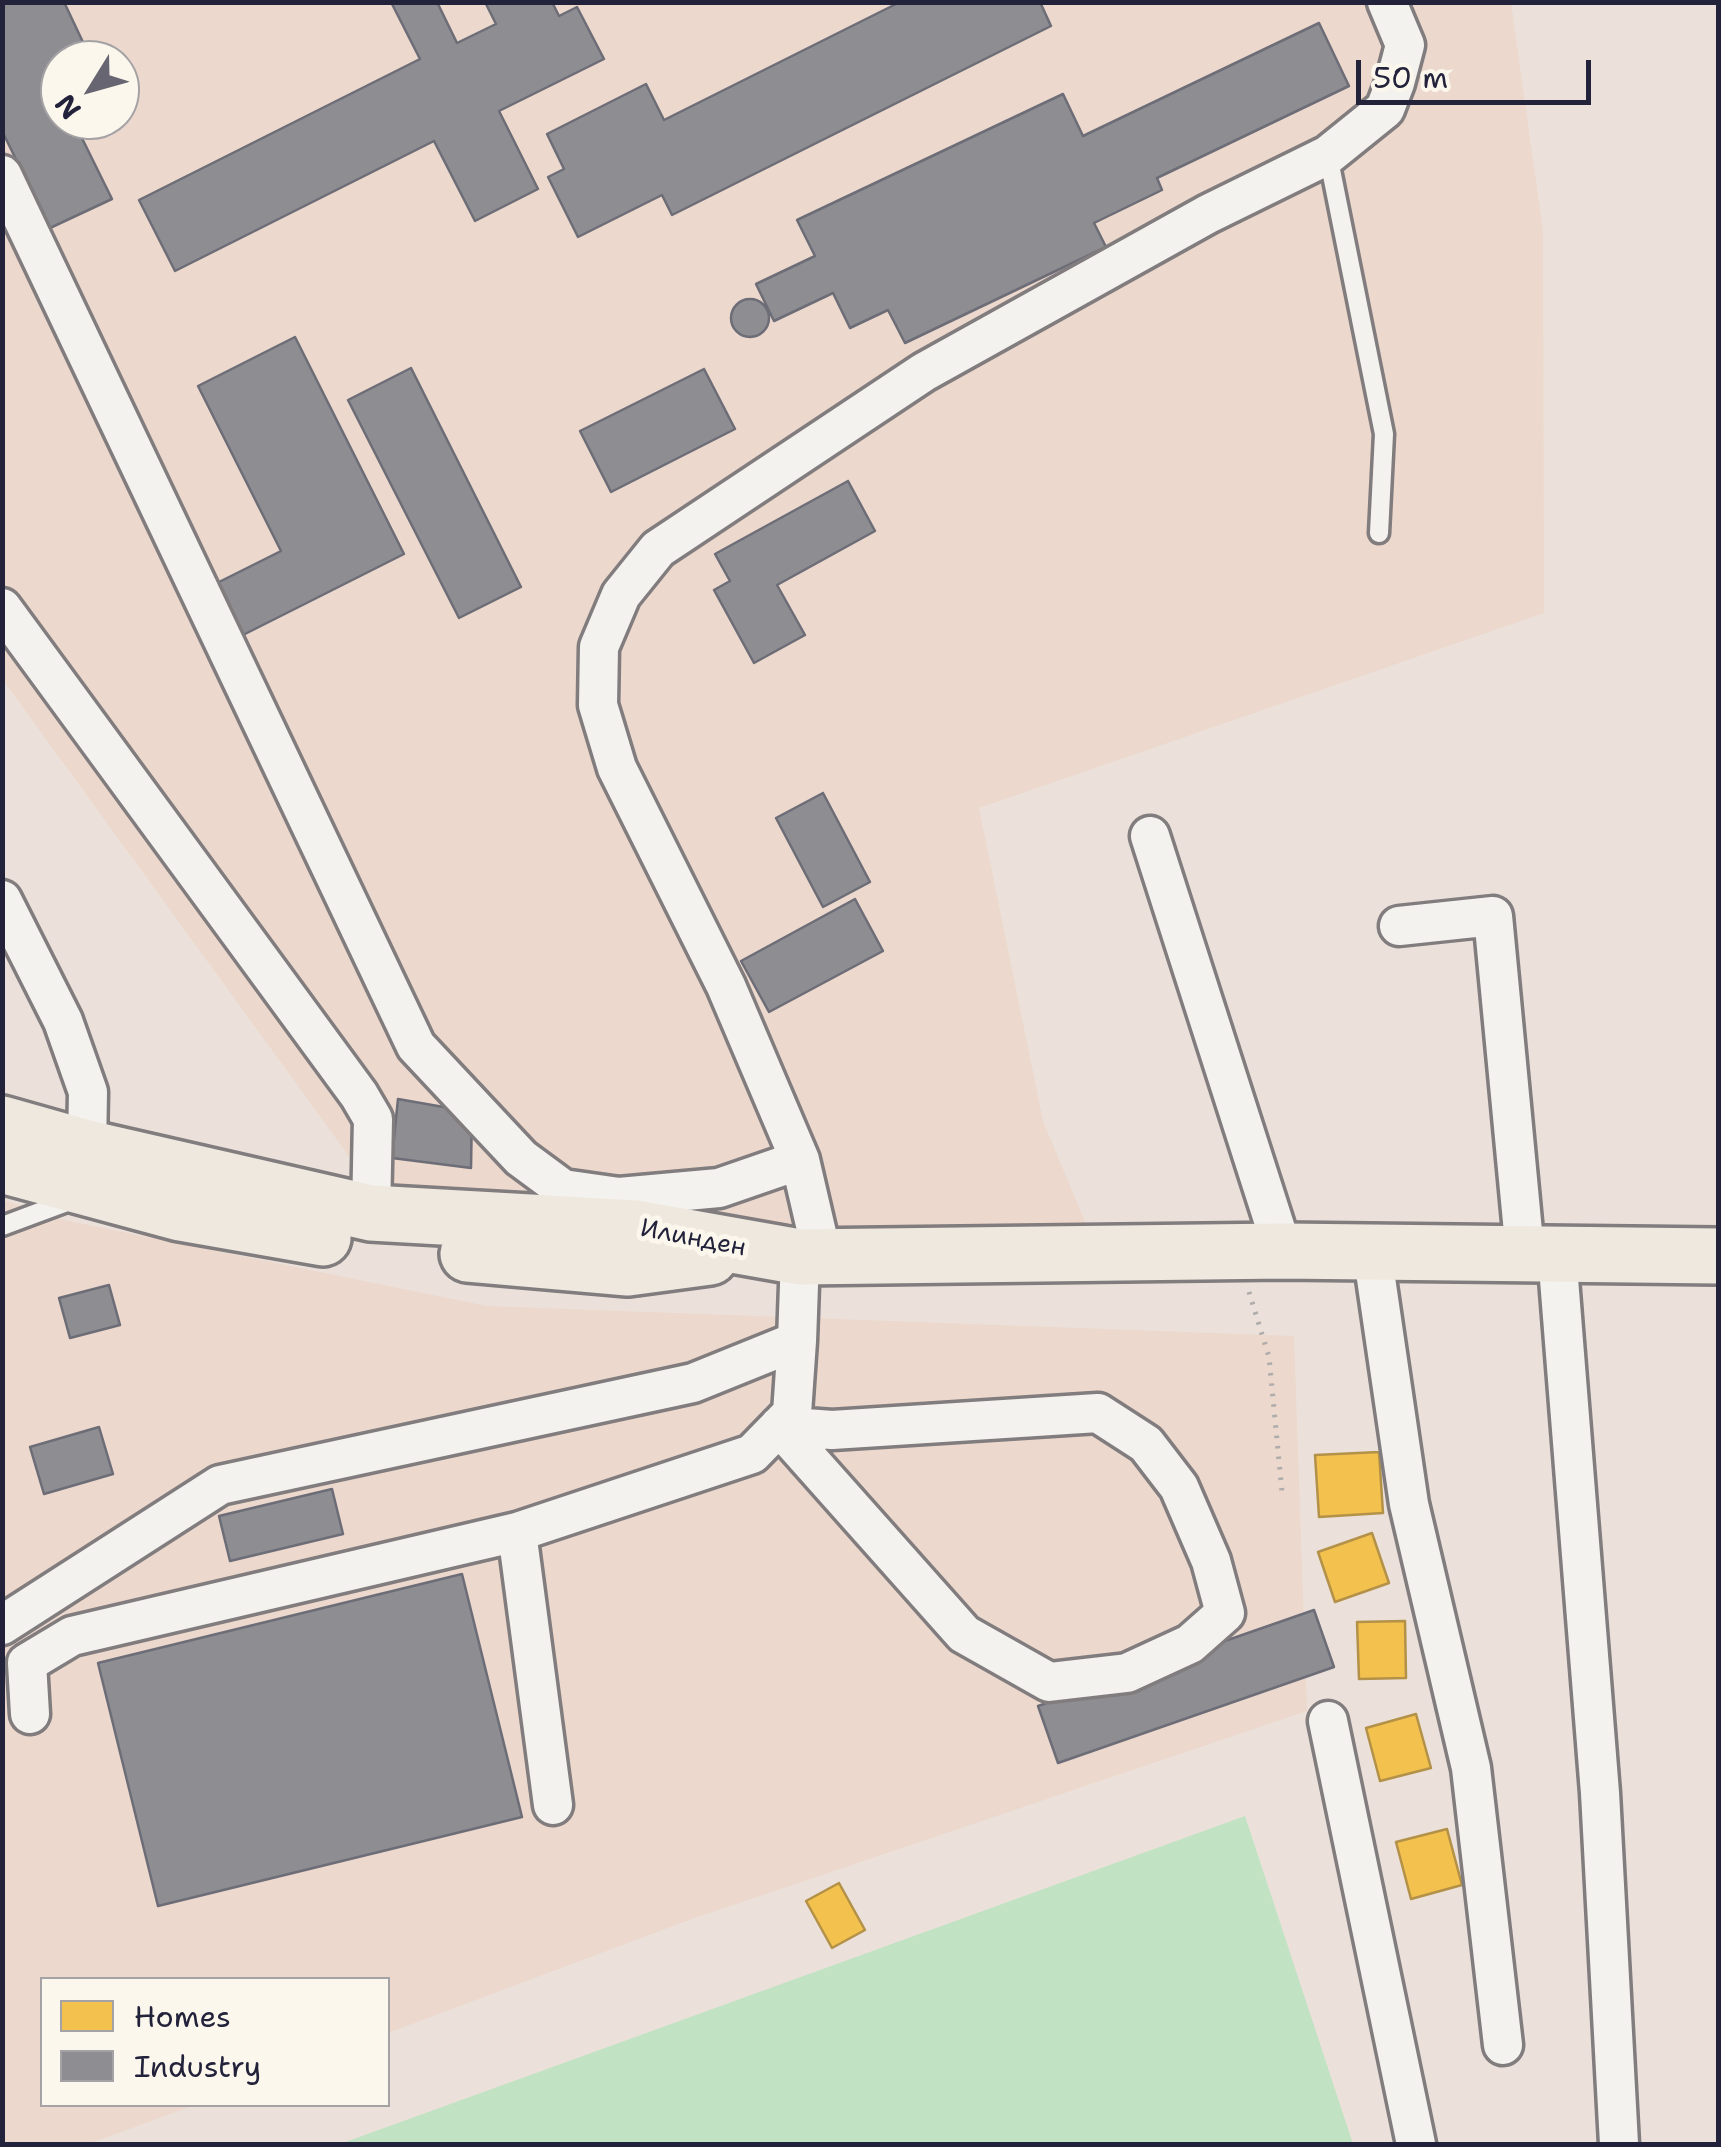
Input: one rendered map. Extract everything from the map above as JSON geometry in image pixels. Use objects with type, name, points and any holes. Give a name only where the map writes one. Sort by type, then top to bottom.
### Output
[{"type":"main road","name":"Илинден","points":[[2,1124],[90,1170],[360,1244],[628,1268],[794,1255]]},
{"type":"main road","name":"Илинден","points":[[2,1165],[90,1170],[371,1212],[636,1228],[794,1255]]},
{"type":"main road","points":[[794,1255],[1372,1251],[1718,1256]]},
{"type":"street","points":[[30,1714],[26,1663],[72,1636],[517,1532],[752,1454],[792,1413],[798,1341],[794,1255],[800,1160],[726,986],[616,768],[598,705],[599,647],[621,596],[658,548],[924,372],[1208,214],[1328,155],[1385,109],[1404,46],[1387,2]]},
{"type":"street","points":[[2,175],[416,1046],[521,1158],[564,1188],[619,1197],[719,1188],[800,1160]]},
{"type":"street","points":[[2,608],[374,1120],[371,1212]]},
{"type":"street","points":[[1150,836],[1260,1251]]},
{"type":"street","points":[[2,900],[64,1021],[88,1092],[90,1170]]},
{"type":"street","points":[[1399,926],[1493,916],[1541,1254],[1600,1793],[1618,2144]]},
{"type":"street","points":[[1372,1251],[1409,1504],[1471,1768],[1503,2045]]},
{"type":"street","points":[[2,1625],[220,1485],[694,1383],[798,1341]]},
{"type":"street","points":[[1098,1413],[1146,1444],[1179,1488],[1211,1561],[1225,1613],[1190,1644],[1127,1673],[1048,1682],[964,1634],[780,1426],[832,1430],[1098,1413]]},
{"type":"street","points":[[517,1532],[553,1805]]},
{"type":"street","points":[[1328,1720],[1416,2144]]},
{"type":"lane","points":[[1328,155],[1384,434],[1378,533]]},
{"type":"lane","points":[[2,1226],[90,1170]]},
{"type":"path","points":[[1260,1251],[1282,1492]]},
{"type":"shaded area","points":[[2,3],[1511,3],[1543,231],[1544,613],[979,808],[1043,1121],[1091,1236],[804,1242],[383,1203],[3,680]]},
{"type":"shaded area","points":[[3,1200],[64,1220],[487,1306],[1294,1336],[1307,1711],[689,1920],[390,2032],[390,1977],[40,1977],[40,2107],[190,2107],[88,2144],[3,2144]]},
{"type":"green space","points":[[1245,1816],[1353,2144],[340,2144]]},
{"type":"building: Homes","points":[[1379,1452],[1383,1513],[1319,1517],[1315,1455]]},
{"type":"building: Homes","points":[[1372,1533],[1389,1583],[1335,1602],[1318,1552]]},
{"type":"building: Homes","points":[[1405,1621],[1406,1678],[1359,1679],[1357,1622]]},
{"type":"building: Homes","points":[[1416,1714],[1431,1768],[1380,1781],[1366,1728]]},
{"type":"building: Homes","points":[[1447,1829],[1462,1885],[1411,1899],[1396,1842]]},
{"type":"building: Homes","points":[[839,1883],[865,1930],[832,1948],[806,1901]]},
{"type":"building: Industry","points":[[2,2],[64,2],[82,40],[40,40],[40,140],[83,140],[112,199],[50,228],[2,131]]},
{"type":"building: Industry","points":[[391,2],[437,2],[457,43],[496,24],[485,2],[552,2],[559,16],[577,7],[604,59],[499,111],[538,189],[475,221],[434,141],[175,271],[139,200],[420,59]]},
{"type":"building: Industry","points":[[900,2],[1040,2],[1051,26],[672,215],[662,195],[578,237],[548,177],[564,169],[547,134],[646,84],[664,120]]},
{"type":"building: Industry","points":[[1319,23],[1349,86],[1157,178],[1162,190],[1094,223],[1106,247],[905,343],[888,310],[850,328],[833,293],[774,321],[756,284],[815,256],[797,220],[1063,94],[1083,136]]},
{"type":"building: Industry","points":[[750,299],[763,305],[769,318],[763,331],[750,337],[737,331],[731,318],[737,305]]},
{"type":"building: Industry","points":[[295,337],[404,554],[237,638],[211,586],[281,551],[198,386]]},
{"type":"building: Industry","points":[[411,368],[521,587],[459,618],[348,400]]},
{"type":"building: Industry","points":[[704,369],[735,429],[611,492],[580,431]]},
{"type":"building: Industry","points":[[848,481],[875,531],[777,585],[805,635],[754,663],[714,590],[730,581],[715,554]]},
{"type":"building: Industry","points":[[823,793],[870,882],[823,907],[776,818]]},
{"type":"building: Industry","points":[[855,899],[883,951],[769,1012],[741,961]]},
{"type":"building: Industry","points":[[398,1099],[472,1112],[471,1168],[392,1158]]},
{"type":"building: Industry","points":[[109,1285],[120,1325],[70,1338],[59,1298]]},
{"type":"building: Industry","points":[[99,1427],[113,1474],[44,1494],[30,1447]]},
{"type":"building: Industry","points":[[332,1489],[343,1534],[230,1561],[219,1516]]},
{"type":"building: Industry","points":[[462,1574],[522,1817],[158,1906],[98,1663]]},
{"type":"building: Industry","points":[[1314,1610],[1334,1667],[1058,1763],[1038,1706]]}]
